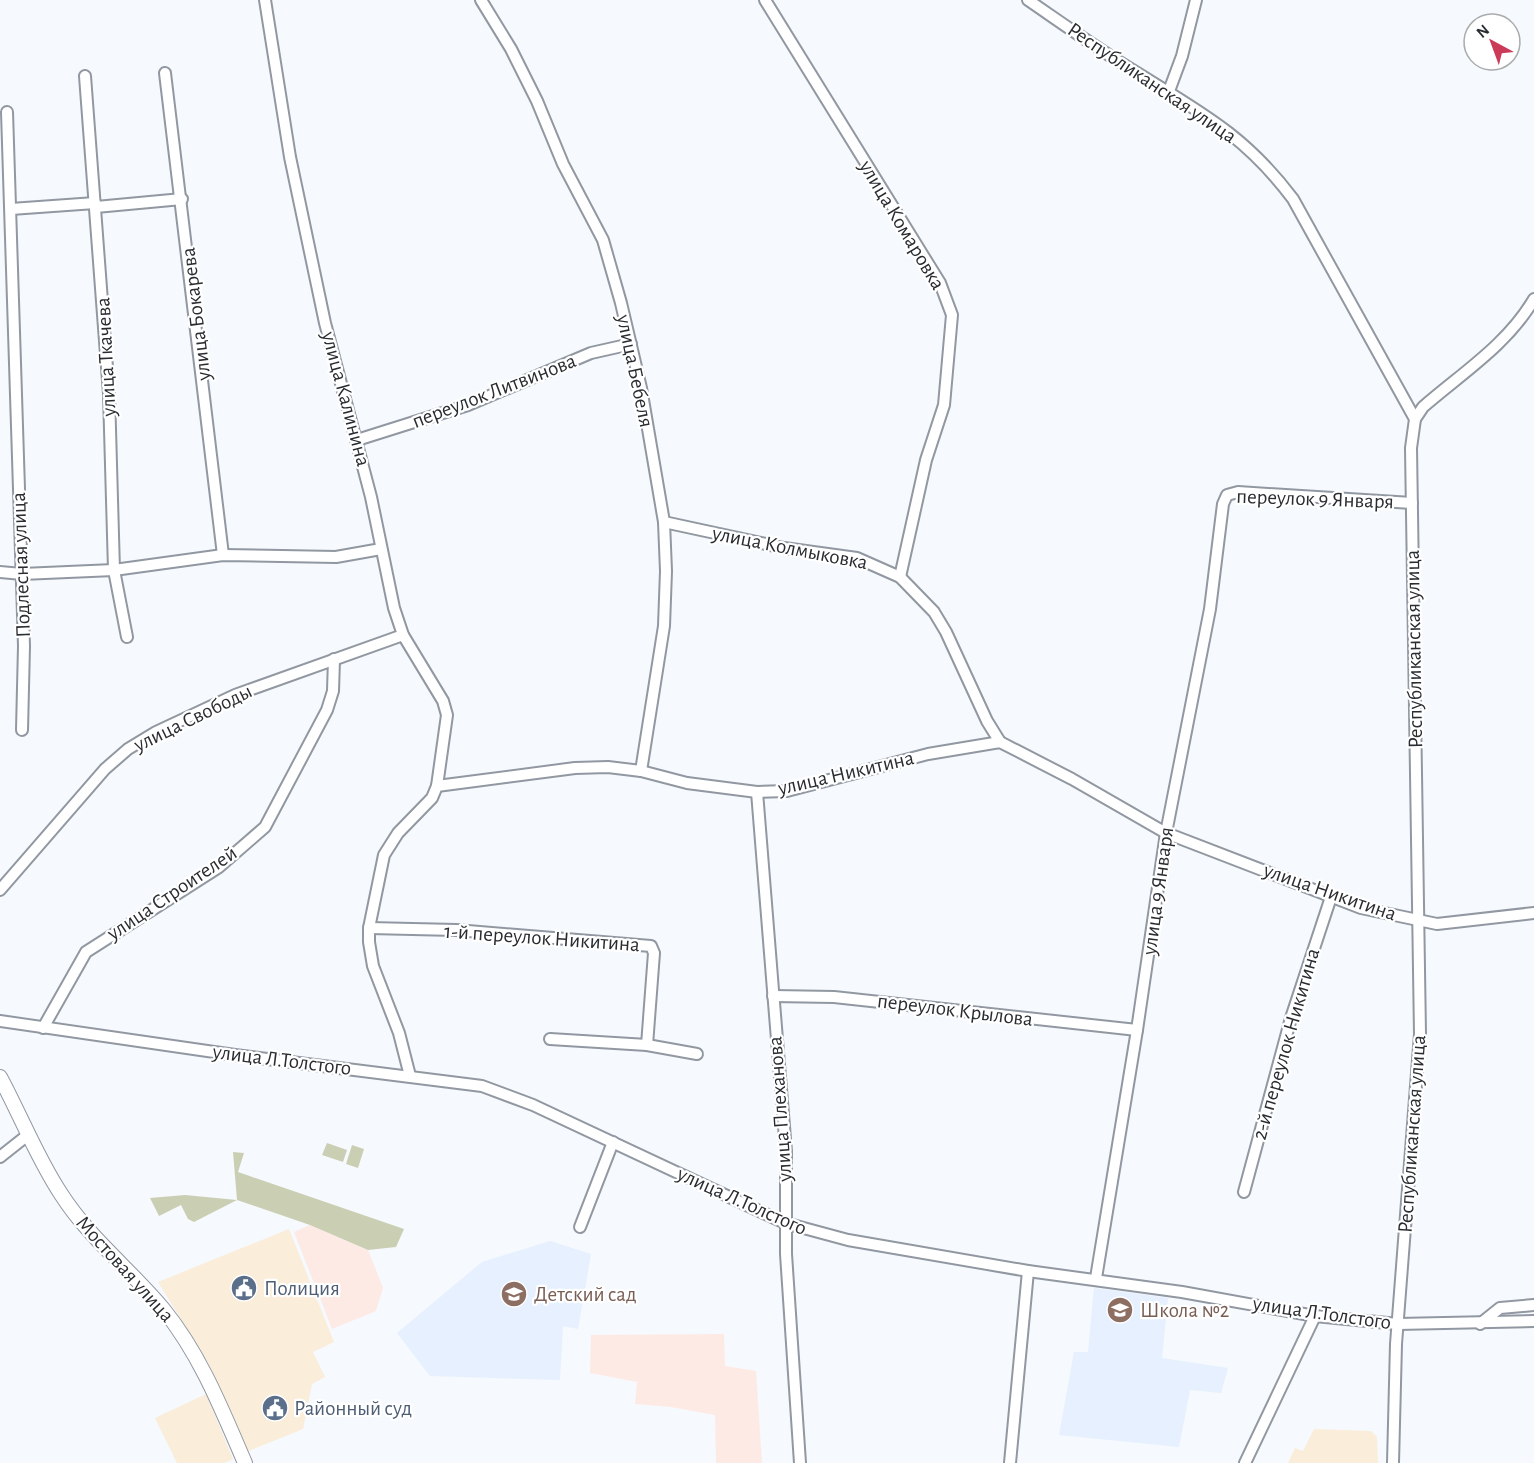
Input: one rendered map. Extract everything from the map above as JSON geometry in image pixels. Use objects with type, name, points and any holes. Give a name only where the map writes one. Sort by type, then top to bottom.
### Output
[{"type":"main road","name":"Мостовая улица","points":[[0,1077],[56,1185],[80,1221],[163,1309],[187,1340],[245,1463]]},
{"type":"street","name":"улица Калинина","points":[[266,0],[290,157],[325,323],[357,440],[381,549],[403,635],[443,701],[447,715],[437,786]]},
{"type":"street","name":"улица Бебеля","points":[[481,0],[512,50],[537,100],[563,164],[603,240],[631,344],[664,522],[666,571],[664,626],[641,771]]},
{"type":"street","name":"улица Комаровка","points":[[765,0],[940,284],[952,315],[944,405],[926,460],[900,577]]},
{"type":"street","name":"Республиканская улица","points":[[1028,0],[1135,72],[1211,117],[1273,172],[1293,199],[1415,419],[1411,448],[1420,1034],[1398,1324],[1393,1463]]},
{"type":"street","points":[[1169,91],[1196,0]]},
{"type":"street","name":"улица Бокарева","points":[[165,73],[182,199],[223,555]]},
{"type":"street","name":"улица Ткачева","points":[[86,75],[109,394],[114,570],[127,637]]},
{"type":"street","name":"Подлесная улица","points":[[7,112],[24,656],[22,730]]},
{"type":"street","points":[[11,209],[182,199]]},
{"type":"street","points":[[1415,419],[1423,407],[1499,344],[1521,321],[1534,299]]},
{"type":"street","name":"переулок Литвинова","points":[[357,440],[468,405],[591,353],[631,344]]},
{"type":"street","name":"переулок 9 Января","points":[[1223,504],[1227,495],[1238,492],[1412,503]]},
{"type":"street","name":"улица 9 Января","points":[[1096,1278],[1137,1030],[1166,833],[1210,609],[1223,504]]},
{"type":"street","name":"улица Колмыковка","points":[[664,522],[784,548],[856,558],[900,577],[934,612],[946,632],[987,721],[1000,742]]},
{"type":"street","points":[[0,572],[22,574],[114,570],[223,555],[336,557],[381,549]]},
{"type":"street","name":"улица Свободы","points":[[0,890],[105,769],[128,749],[156,732],[235,695],[403,635]]},
{"type":"street","name":"улица Строителей","points":[[43,1028],[86,952],[219,867],[265,827],[327,710],[333,691],[334,659]]},
{"type":"street","name":"улица Никитина","points":[[437,786],[575,768],[608,767],[641,771],[687,783],[757,792],[787,791],[928,754],[1000,742],[1072,779],[1166,833],[1361,908],[1420,922],[1463,923],[1534,913]]},
{"type":"street","points":[[410,1076],[399,1034],[374,966],[369,942],[369,928],[384,855],[398,833],[432,798],[437,786]]},
{"type":"street","name":"улица Плеханова","points":[[757,792],[786,1151],[785,1223],[800,1463]]},
{"type":"street","name":"2-й переулок Никитина","points":[[1244,1192],[1291,1018],[1331,897]]},
{"type":"street","name":"1-й переулок Никитина","points":[[369,928],[456,930],[651,946],[654,953],[647,1045]]},
{"type":"street","name":"переулок Крылова","points":[[773,996],[834,997],[1137,1030]]},
{"type":"street","name":"улица Л.Толстого","points":[[0,1021],[482,1086],[533,1105],[785,1223],[848,1240],[1028,1271],[1096,1278],[1315,1316],[1398,1324],[1480,1324],[1534,1321]]},
{"type":"street","points":[[550,1039],[647,1045],[698,1054]]},
{"type":"street","points":[[0,1157],[29,1134]]},
{"type":"street","points":[[580,1227],[613,1142]]},
{"type":"street","points":[[1010,1463],[1028,1271]]},
{"type":"street","points":[[1480,1324],[1500,1308],[1534,1305]]},
{"type":"street","points":[[1245,1463],[1315,1316]]},
{"type":"shaded area","points":[[310,1225],[368,1250],[383,1288],[376,1311],[332,1329],[294,1232]]},
{"type":"shaded area","points":[[289,1229],[334,1342],[313,1352],[325,1377],[312,1384],[303,1429],[246,1452],[208,1363],[158,1282]]},
{"type":"shaded area","name":"Детский сад","points":[[550,1241],[591,1254],[578,1329],[563,1326],[560,1380],[430,1376],[397,1333],[482,1262]]},
{"type":"shaded area","points":[[1094,1288],[1168,1298],[1162,1358],[1228,1368],[1221,1393],[1190,1390],[1179,1447],[1059,1435],[1074,1352],[1088,1352]]},
{"type":"shaded area","points":[[724,1334],[725,1366],[756,1371],[762,1463],[716,1463],[715,1415],[671,1407],[635,1404],[637,1382],[590,1373],[591,1335]]},
{"type":"shaded area","points":[[206,1394],[233,1459],[224,1463],[177,1463],[155,1418]]},
{"type":"shaded area","points":[[1314,1429],[1371,1431],[1377,1437],[1378,1463],[1288,1463],[1295,1448],[1303,1451]]},
{"type":"green space","points":[[327,1143],[347,1150],[343,1162],[322,1155]]},
{"type":"green space","points":[[352,1145],[364,1149],[358,1168],[346,1164]]},
{"type":"green space","points":[[233,1152],[244,1153],[238,1172],[404,1229],[396,1247],[368,1250],[310,1225],[237,1200]]},
{"type":"green space","points":[[185,1195],[237,1200],[194,1222],[188,1219],[181,1205],[159,1216],[150,1198]]},
{"type":"place","name":"Полиция","points":[[244,1288]]},
{"type":"place","name":"Детский сад","points":[[514,1294]]},
{"type":"place","name":"Школа №2","points":[[1120,1310]]},
{"type":"place","name":"Районный суд","points":[[275,1408]]}]
